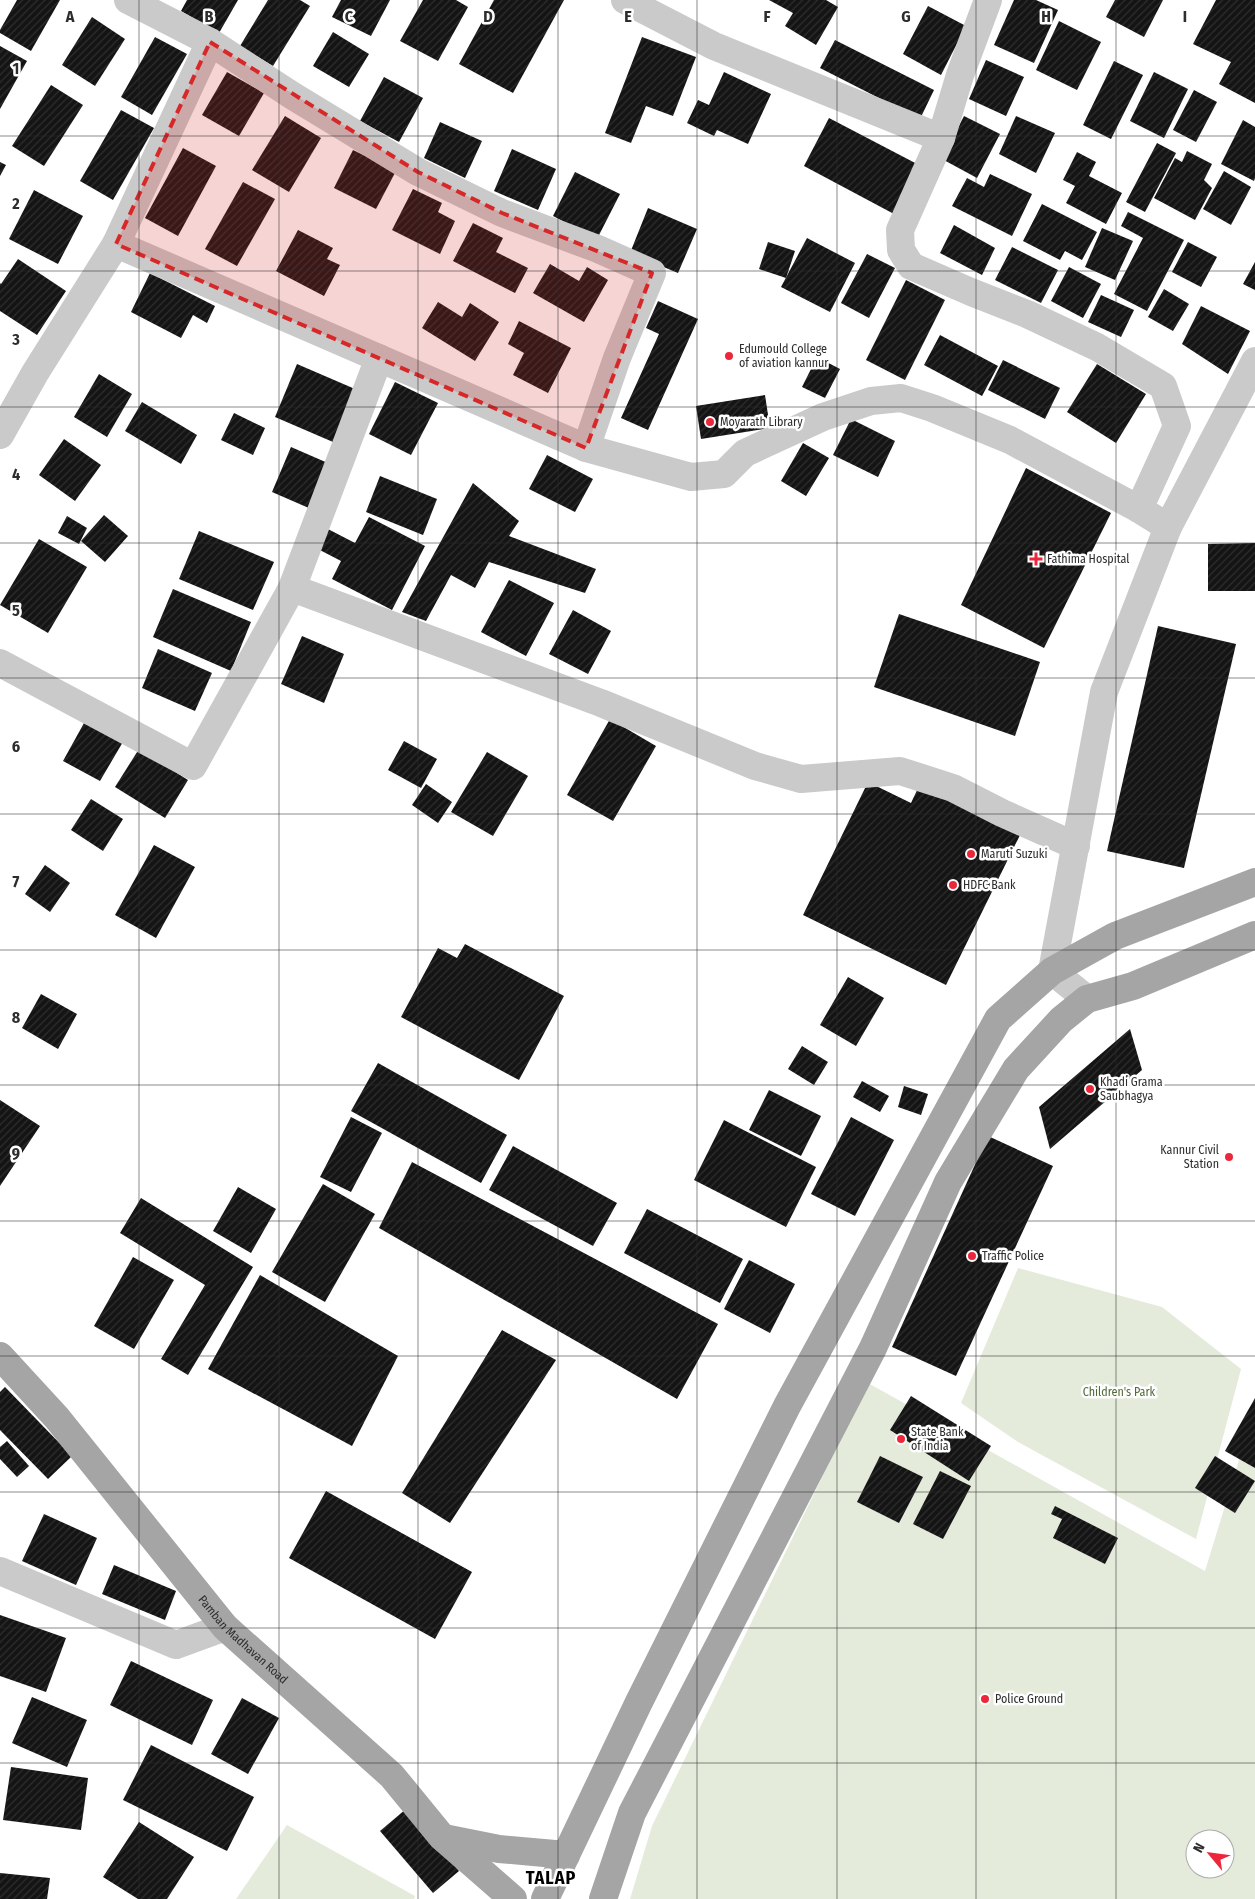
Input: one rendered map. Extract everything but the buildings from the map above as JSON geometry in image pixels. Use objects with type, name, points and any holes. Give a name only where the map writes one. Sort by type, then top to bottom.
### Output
[{"type":"main road","points":[[545,1899],[638,1702],[787,1406],[998,1019],[1052,971],[1115,936],[1255,882]]},
{"type":"main road","points":[[603,1899],[632,1813],[873,1348],[948,1182],[1016,1069],[1061,1020],[1087,999],[1133,986],[1255,936]]},
{"type":"main road","name":"Pamban Madhavan Road","points":[[0,1356],[57,1418],[225,1627],[392,1776],[442,1837],[513,1899]]},
{"type":"main road","points":[[442,1837],[499,1849],[566,1855]]},
{"type":"street","points":[[128,0],[210,42],[293,96],[418,172],[502,212],[598,249],[652,273],[617,358],[586,448]]},
{"type":"street","points":[[625,0],[714,46],[940,138]]},
{"type":"street","points":[[988,0],[960,75],[940,138],[900,230],[901,250],[911,266],[1026,314],[1097,347],[1163,386],[1177,426],[1139,509]]},
{"type":"street","points":[[0,435],[35,373],[116,244],[210,42]]},
{"type":"street","points":[[116,244],[586,448],[691,477],[724,474],[745,452],[823,417],[871,401],[901,398],[932,408],[1010,440],[1139,509],[1168,527]]},
{"type":"street","points":[[0,663],[193,766],[292,588],[379,358]]},
{"type":"street","points":[[1087,999],[1052,971],[1104,692],[1168,527],[1255,361]]},
{"type":"street","points":[[292,588],[601,703],[755,766],[801,779],[900,770],[953,788],[1002,813],[1076,846]]},
{"type":"street","points":[[0,1571],[176,1645],[225,1627]]},
{"type":"highlighted area","points":[[210,42],[418,172],[502,213],[652,273],[586,448],[116,244]]},
{"type":"green space","name":"Children's Park","points":[[1018,1268],[1162,1307],[1241,1369],[1196,1539],[1018,1442],[961,1403]]},
{"type":"green space","name":"Police Ground","points":[[868,1383],[1205,1571],[1255,1408],[1255,1899],[630,1899],[652,1826]]},
{"type":"green space","points":[[287,1825],[415,1896],[414,1899],[236,1899]]},
{"type":"place","name":"Edumould College of aviation kannur","points":[[729,356]]},
{"type":"place","name":"Moyarath Library","points":[[710,422]]},
{"type":"place","name":"Fathima Hospital","points":[[1036,559]]},
{"type":"place","name":"Maruti Suzuki","points":[[971,854]]},
{"type":"place","name":"HDFC Bank","points":[[953,885]]},
{"type":"place","name":"Khadi Grama Saubhagya","points":[[1090,1089]]},
{"type":"place","name":"Kannur Civil Station","points":[[1229,1157]]},
{"type":"place","name":"Traffic Police","points":[[972,1256]]},
{"type":"place","name":"State Bank of India","points":[[901,1439]]},
{"type":"place","name":"Police Ground","points":[[985,1699]]},
{"type":"district","name":"TALAP","points":[[551,1878]]}]
